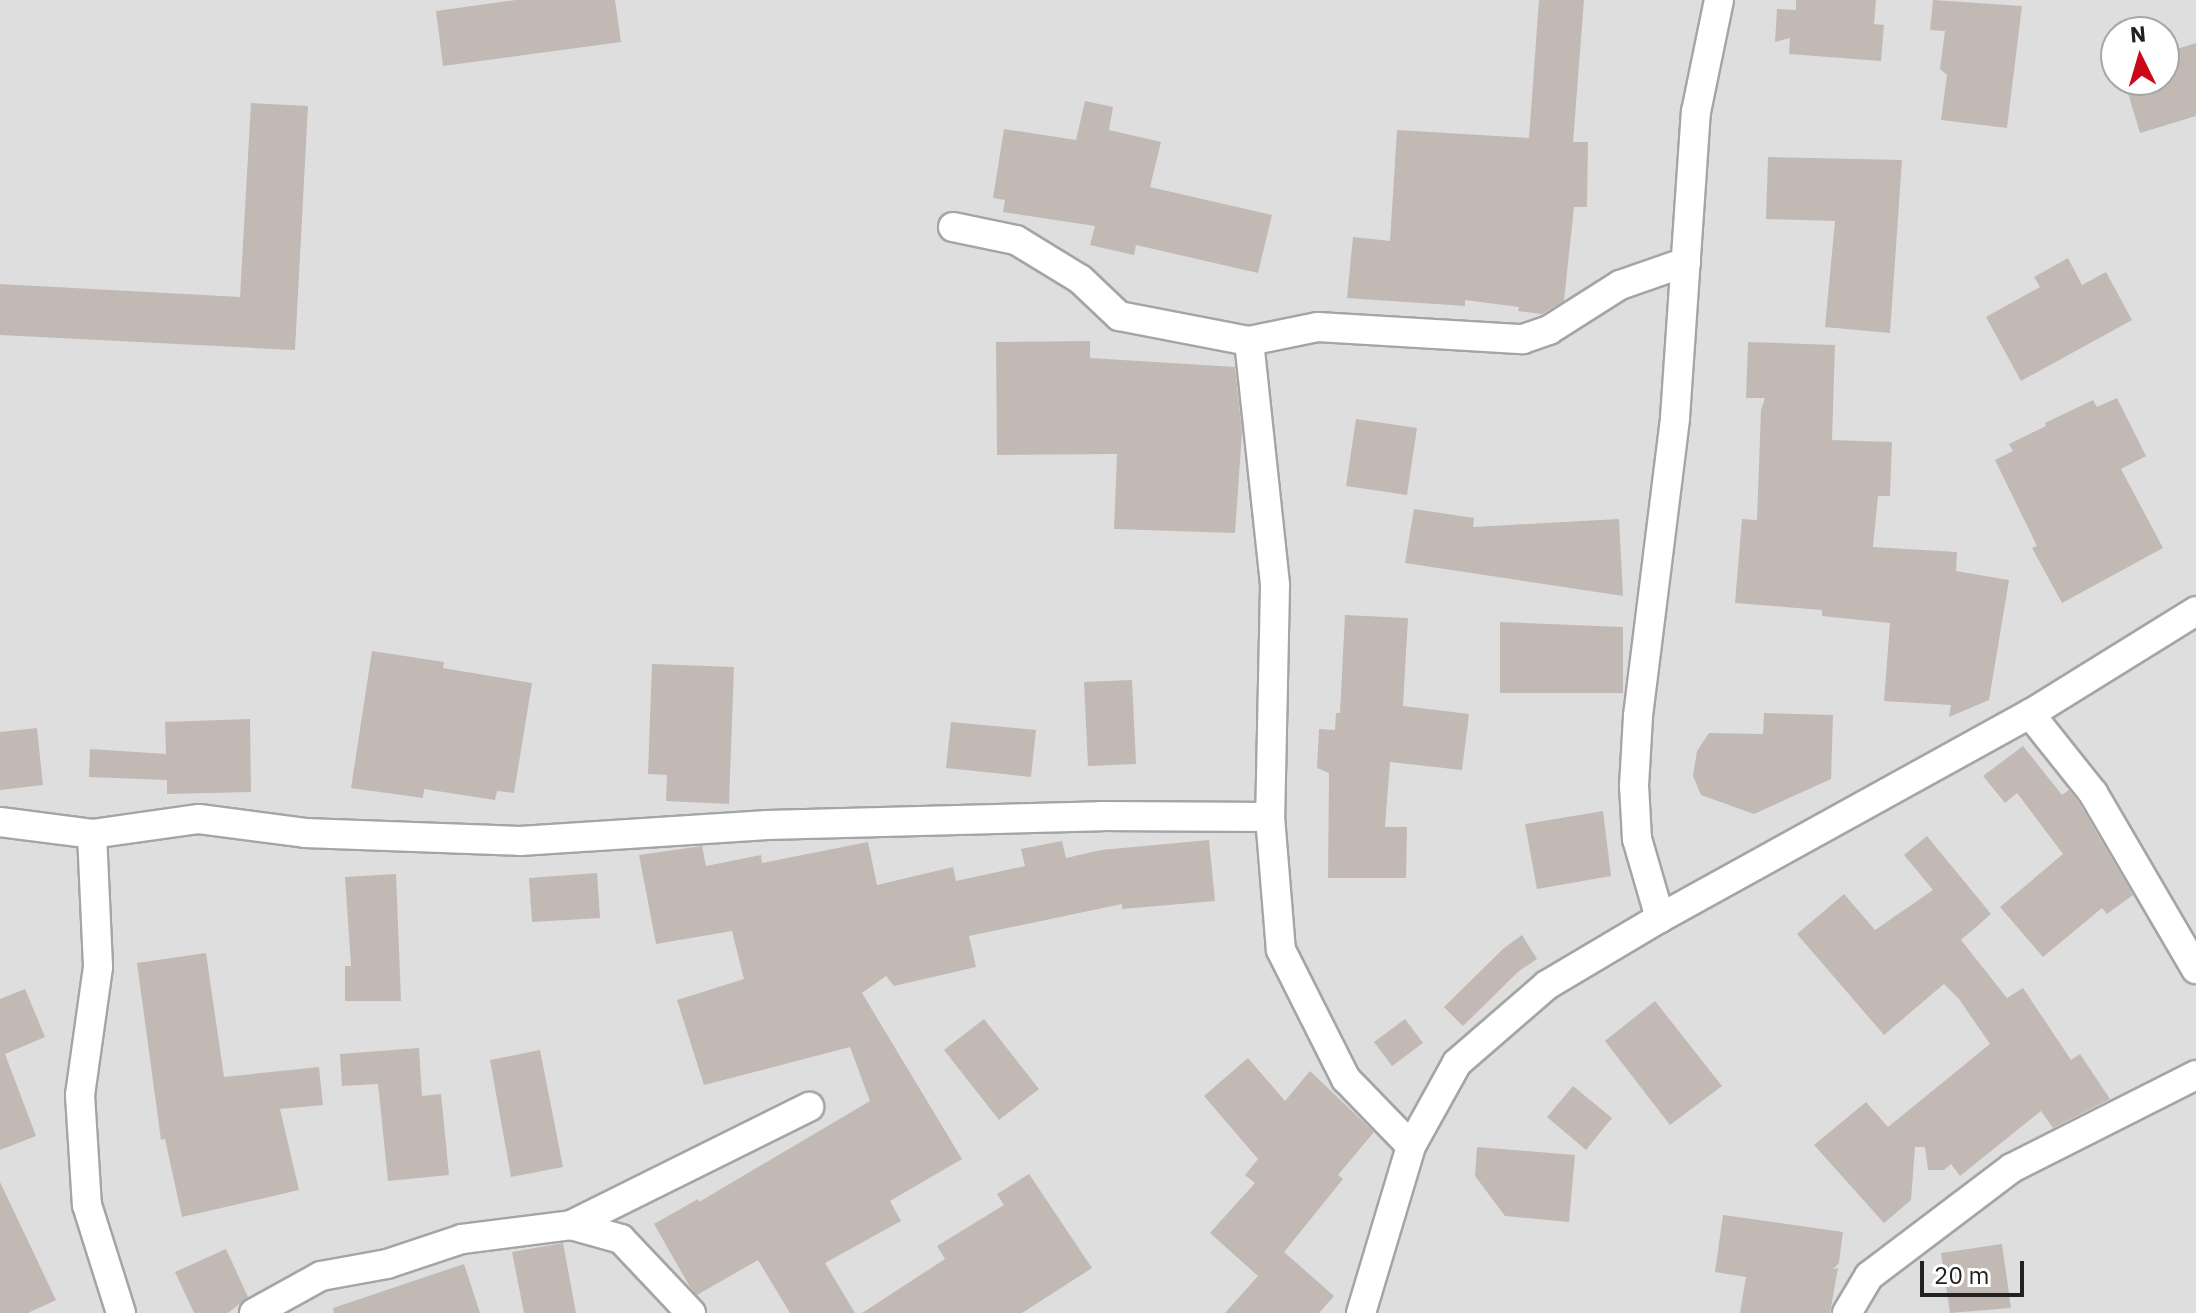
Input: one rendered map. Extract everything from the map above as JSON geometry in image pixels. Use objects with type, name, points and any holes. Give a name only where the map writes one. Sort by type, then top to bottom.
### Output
[{"type":"street","points":[[1660,918],[1637,839],[1634,786],[1638,716],[1675,418],[1696,112],[1719,0]]},
{"type":"street","points":[[953,227],[1016,240],[1080,279],[1119,316],[1249,341],[1318,327],[1523,339],[1549,330],[1620,285],[1686,262]]},
{"type":"street","points":[[1249,341],[1275,586],[1270,817],[1281,950],[1346,1079],[1411,1146]]},
{"type":"street","points":[[1361,1313],[1411,1146],[1457,1063],[1547,985],[1660,918],[2030,714],[2196,611]]},
{"type":"street","points":[[2030,714],[2093,793],[2196,969]]},
{"type":"street","points":[[0,822],[92,834],[199,819],[305,833],[520,841],[767,825],[1101,816],[1270,817]]},
{"type":"street","points":[[92,834],[98,967],[80,1095],[87,1205],[121,1313]]},
{"type":"street","points":[[1847,1313],[1869,1276],[2012,1168],[2196,1075]]},
{"type":"street","points":[[254,1313],[321,1276],[387,1264],[462,1239],[571,1225],[809,1107]]},
{"type":"street","points":[[571,1225],[621,1239],[691,1313]]},
{"type":"shaded area","points":[[0,0],[2196,0],[2196,1313],[0,1313]]},
{"type":"building","points":[[516,0],[615,0],[621,42],[443,66],[436,11]]},
{"type":"building","points":[[1539,0],[1584,0],[1573,142],[1588,142],[1587,207],[1574,207],[1564,301],[1542,314],[1518,311],[1519,307],[1465,300],[1465,306],[1347,298],[1353,237],[1390,241],[1397,130],[1529,138]]},
{"type":"building","points":[[1796,0],[1876,0],[1874,24],[1884,25],[1881,61],[1789,54],[1790,38],[1775,42],[1777,9],[1796,10]]},
{"type":"building","points":[[1933,0],[2022,6],[2007,128],[1941,120],[1947,75],[1940,69],[1945,31],[1930,30]]},
{"type":"building","points":[[2196,43],[2196,116],[2140,133],[2129,96],[2180,96],[2180,48]]},
{"type":"building","points":[[1085,101],[1113,107],[1109,130],[1161,142],[1150,187],[1272,215],[1258,273],[1136,245],[1134,255],[1090,245],[1095,226],[1003,212],[1005,200],[993,198],[1004,129],[1076,140]]},
{"type":"building","points":[[251,103],[308,106],[295,350],[0,335],[0,284],[240,297]]},
{"type":"building","points":[[1768,157],[1902,160],[1890,333],[1825,327],[1835,221],[1766,219]]},
{"type":"building","points":[[2068,258],[2082,285],[2106,272],[2132,320],[2021,381],[1986,317],[2040,287],[2034,277]]},
{"type":"building","points":[[1090,341],[1090,358],[1235,367],[1242,432],[1235,533],[1114,529],[1117,454],[997,455],[996,342]]},
{"type":"building","points":[[1748,342],[1835,345],[1832,440],[1892,442],[1890,496],[1878,496],[1873,547],[1957,552],[1956,571],[2009,580],[1989,700],[1949,717],[1951,705],[1884,701],[1890,623],[1822,616],[1822,610],[1735,603],[1742,519],[1757,520],[1761,410],[1765,398],[1746,398]]},
{"type":"building","points":[[2117,398],[2146,456],[2121,469],[2163,548],[2062,603],[2032,548],[2037,546],[1995,460],[2013,451],[2009,444],[2046,426],[2045,423],[2093,400],[2097,407]]},
{"type":"building","points":[[1356,419],[1417,428],[1407,495],[1346,486]]},
{"type":"building","points":[[1414,509],[1474,518],[1473,527],[1619,519],[1623,596],[1405,563]]},
{"type":"building","points":[[1345,615],[1408,618],[1403,706],[1469,714],[1462,770],[1390,762],[1385,827],[1407,827],[1406,878],[1328,878],[1329,773],[1317,768],[1319,729],[1335,730],[1336,713],[1340,713]]},
{"type":"building","points":[[1500,622],[1623,627],[1623,693],[1500,693]]},
{"type":"building","points":[[372,651],[444,662],[443,668],[532,683],[514,793],[497,791],[495,800],[424,789],[423,798],[351,788]]},
{"type":"building","points":[[652,664],[734,667],[729,804],[666,801],[667,775],[648,774]]},
{"type":"building","points":[[1132,680],[1136,764],[1088,766],[1084,682]]},
{"type":"building","points":[[1764,713],[1833,715],[1831,779],[1754,814],[1701,795],[1693,776],[1697,751],[1709,733],[1763,734]]},
{"type":"building","points":[[250,719],[251,792],[167,794],[167,780],[89,777],[90,749],[166,754],[165,722]]},
{"type":"building","points":[[951,722],[1036,730],[1031,777],[946,768]]},
{"type":"building","points":[[37,728],[43,785],[0,790],[0,732]]},
{"type":"building","points":[[2023,746],[2062,795],[2069,790],[2079,803],[2133,895],[2107,914],[2102,908],[2043,957],[2000,907],[2063,854],[2017,793],[2005,803],[1983,776]]},
{"type":"building","points":[[1603,811],[1611,876],[1537,889],[1525,824]]},
{"type":"building","points":[[1927,836],[1991,914],[1961,940],[2007,998],[2023,988],[2071,1060],[2080,1054],[2110,1099],[2053,1128],[2041,1111],[1960,1176],[1951,1164],[1944,1170],[1928,1170],[1925,1147],[1915,1147],[1911,1200],[1884,1223],[1814,1145],[1866,1102],[1888,1127],[1990,1044],[1959,999],[1944,984],[1884,1035],[1797,934],[1844,894],[1875,930],[1933,890],[1904,855]]},
{"type":"building","points":[[1209,840],[1215,901],[1122,909],[1122,904],[969,936],[976,967],[894,986],[886,976],[862,993],[962,1159],[890,1201],[901,1221],[825,1263],[855,1313],[790,1313],[758,1260],[697,1295],[690,1287],[654,1224],[698,1199],[699,1202],[870,1101],[850,1047],[704,1085],[677,1000],[744,979],[732,931],[656,944],[639,855],[702,846],[706,866],[761,855],[762,863],[868,842],[877,885],[953,867],[956,881],[1025,866],[1021,849],[1062,841],[1066,858],[1101,850]]},
{"type":"building","points":[[597,873],[600,918],[532,922],[529,878]]},
{"type":"building","points":[[396,874],[401,1001],[345,1001],[345,966],[351,966],[345,877]]},
{"type":"building","points":[[1522,935],[1537,959],[1519,971],[1463,1026],[1444,1007],[1504,948]]},
{"type":"building","points":[[206,953],[224,1077],[319,1067],[323,1105],[280,1109],[299,1190],[182,1217],[165,1139],[161,1140],[137,963]]},
{"type":"building","points":[[25,989],[45,1037],[5,1054],[36,1136],[0,1150],[0,999]]},
{"type":"building","points":[[1655,1001],[1722,1086],[1670,1125],[1605,1041]]},
{"type":"building","points":[[984,1019],[1039,1089],[999,1120],[944,1050]]},
{"type":"building","points":[[1405,1019],[1423,1043],[1392,1066],[1374,1042]]},
{"type":"building","points":[[419,1048],[422,1096],[441,1094],[449,1175],[388,1181],[378,1084],[342,1086],[340,1054]]},
{"type":"building","points":[[540,1050],[563,1167],[511,1177],[490,1060]]},
{"type":"building","points":[[1248,1058],[1285,1101],[1310,1071],[1374,1132],[1338,1175],[1343,1179],[1284,1252],[1334,1296],[1319,1313],[1225,1313],[1258,1276],[1210,1233],[1255,1183],[1245,1175],[1258,1159],[1204,1096]]},
{"type":"building","points":[[1573,1086],[1612,1118],[1586,1150],[1547,1117]]},
{"type":"building","points":[[1477,1147],[1575,1155],[1569,1222],[1505,1216],[1475,1176]]},
{"type":"building","points":[[1029,1174],[1092,1268],[1022,1313],[862,1313],[945,1259],[937,1246],[1004,1205],[997,1194]]},
{"type":"building","points":[[0,1182],[56,1300],[28,1313],[0,1313]]},
{"type":"building","points":[[1723,1215],[1843,1232],[1839,1263],[1833,1269],[1838,1268],[1830,1313],[1740,1313],[1746,1277],[1715,1272]]},
{"type":"building","points":[[563,1243],[576,1313],[524,1313],[512,1252]]},
{"type":"building","points":[[2002,1244],[2011,1308],[1950,1313],[1941,1253]]},
{"type":"building","points":[[226,1249],[248,1297],[228,1313],[194,1313],[175,1272]]},
{"type":"building","points":[[464,1264],[480,1313],[334,1313],[333,1308]]}]
